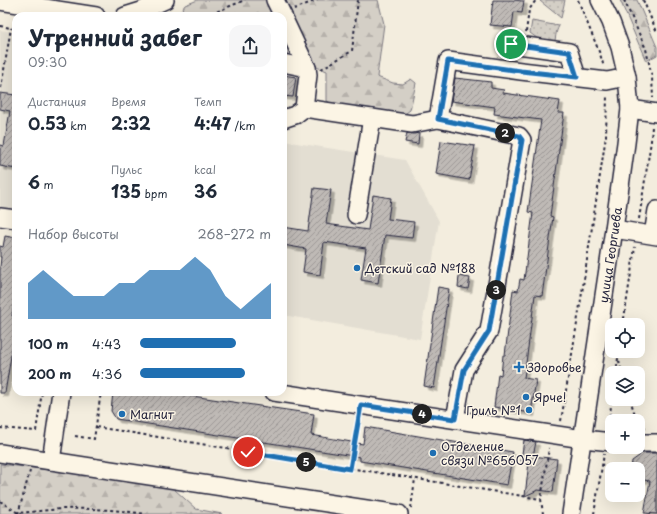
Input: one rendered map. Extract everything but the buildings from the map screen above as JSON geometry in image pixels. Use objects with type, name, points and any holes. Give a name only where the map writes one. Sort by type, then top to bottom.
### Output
[{"type":"street","points":[[138,12],[165,0]]},
{"type":"street","name":"улица Георгиева","points":[[572,514],[630,109],[627,77],[620,47],[611,22],[600,0]]},
{"type":"street","points":[[0,1],[70,12]]},
{"type":"street","points":[[287,26],[307,73],[304,108]]},
{"type":"street","points":[[511,44],[569,52],[577,77]]},
{"type":"street","points":[[438,119],[448,61],[607,81],[627,77]]},
{"type":"street","points":[[287,65],[307,73]]},
{"type":"street","points":[[287,118],[295,115],[304,108],[412,124],[438,119],[519,136],[522,140],[489,331],[464,370],[455,419]]},
{"type":"street","points":[[630,109],[655,112]]},
{"type":"street","points":[[356,215],[372,118]]},
{"type":"street","points":[[614,229],[649,234],[657,210]]},
{"type":"street","points":[[0,217],[12,218]]},
{"type":"street","points":[[287,394],[605,441]]},
{"type":"street","points":[[51,461],[60,396]]},
{"type":"street","points":[[645,443],[657,444]]},
{"type":"street","points":[[0,453],[399,514]]},
{"type":"path","points":[[216,12],[245,0]]},
{"type":"path","points":[[281,12],[317,0]]},
{"type":"path","points":[[307,73],[352,51],[358,0]]},
{"type":"path","points":[[543,514],[541,499],[548,449],[558,435],[606,136],[607,81],[600,54],[578,0]]},
{"type":"path","points":[[624,0],[646,49],[652,77],[655,112],[651,142],[649,234],[625,318]]},
{"type":"path","points":[[643,0],[657,32]]},
{"type":"path","points":[[0,26],[11,28],[1,88]]},
{"type":"path","points":[[617,366],[618,358]]},
{"type":"path","points":[[618,358],[620,366]]},
{"type":"path","points":[[0,428],[36,431],[41,396]]},
{"type":"path","points":[[75,436],[94,439],[100,396]]},
{"type":"path","points":[[350,469],[361,405]]},
{"type":"path","points":[[96,427],[541,499]]},
{"type":"path","points":[[18,514],[30,471]]},
{"type":"path","points":[[410,514],[415,479]]},
{"type":"path","points":[[0,501],[18,514],[61,509],[123,510],[146,514]]},
{"type":"shaded area","points":[[0,30],[12,32],[12,214],[0,212]]},
{"type":"shaded area","name":"Детский сад №188","points":[[287,142],[405,160],[439,221],[420,339],[287,316]]},
{"type":"green space","points":[[198,0],[378,0],[384,24],[377,77],[393,83],[403,84],[411,79],[416,83],[410,110],[398,119],[343,110],[327,101],[327,71],[287,57],[287,12],[180,12],[185,5]]},
{"type":"green space","points":[[565,0],[561,18],[540,1]]},
{"type":"green space","points":[[620,0],[637,0],[657,47],[657,55],[646,61]]},
{"type":"green space","points":[[532,21],[559,26],[556,33],[554,46],[541,41],[530,33]]},
{"type":"green space","points":[[0,464],[114,478],[174,489],[196,509],[222,514],[0,514]]},
{"type":"place","name":"Детский сад №188","points":[[357,268]]},
{"type":"place","name":"Здоровье","points":[[519,367]]},
{"type":"place","name":"Ярче!","points":[[526,397]]},
{"type":"place","name":"Гриль №1","points":[[529,410]]},
{"type":"place","name":"Магнит","points":[[122,414]]},
{"type":"place","name":"Отделение связи №656057","points":[[433,453]]},
{"type":"route","points":[[248,452],[350,469],[361,405],[455,419],[464,370],[489,331],[522,140],[519,136],[438,119],[448,61],[577,77],[569,52],[511,44]]}]
